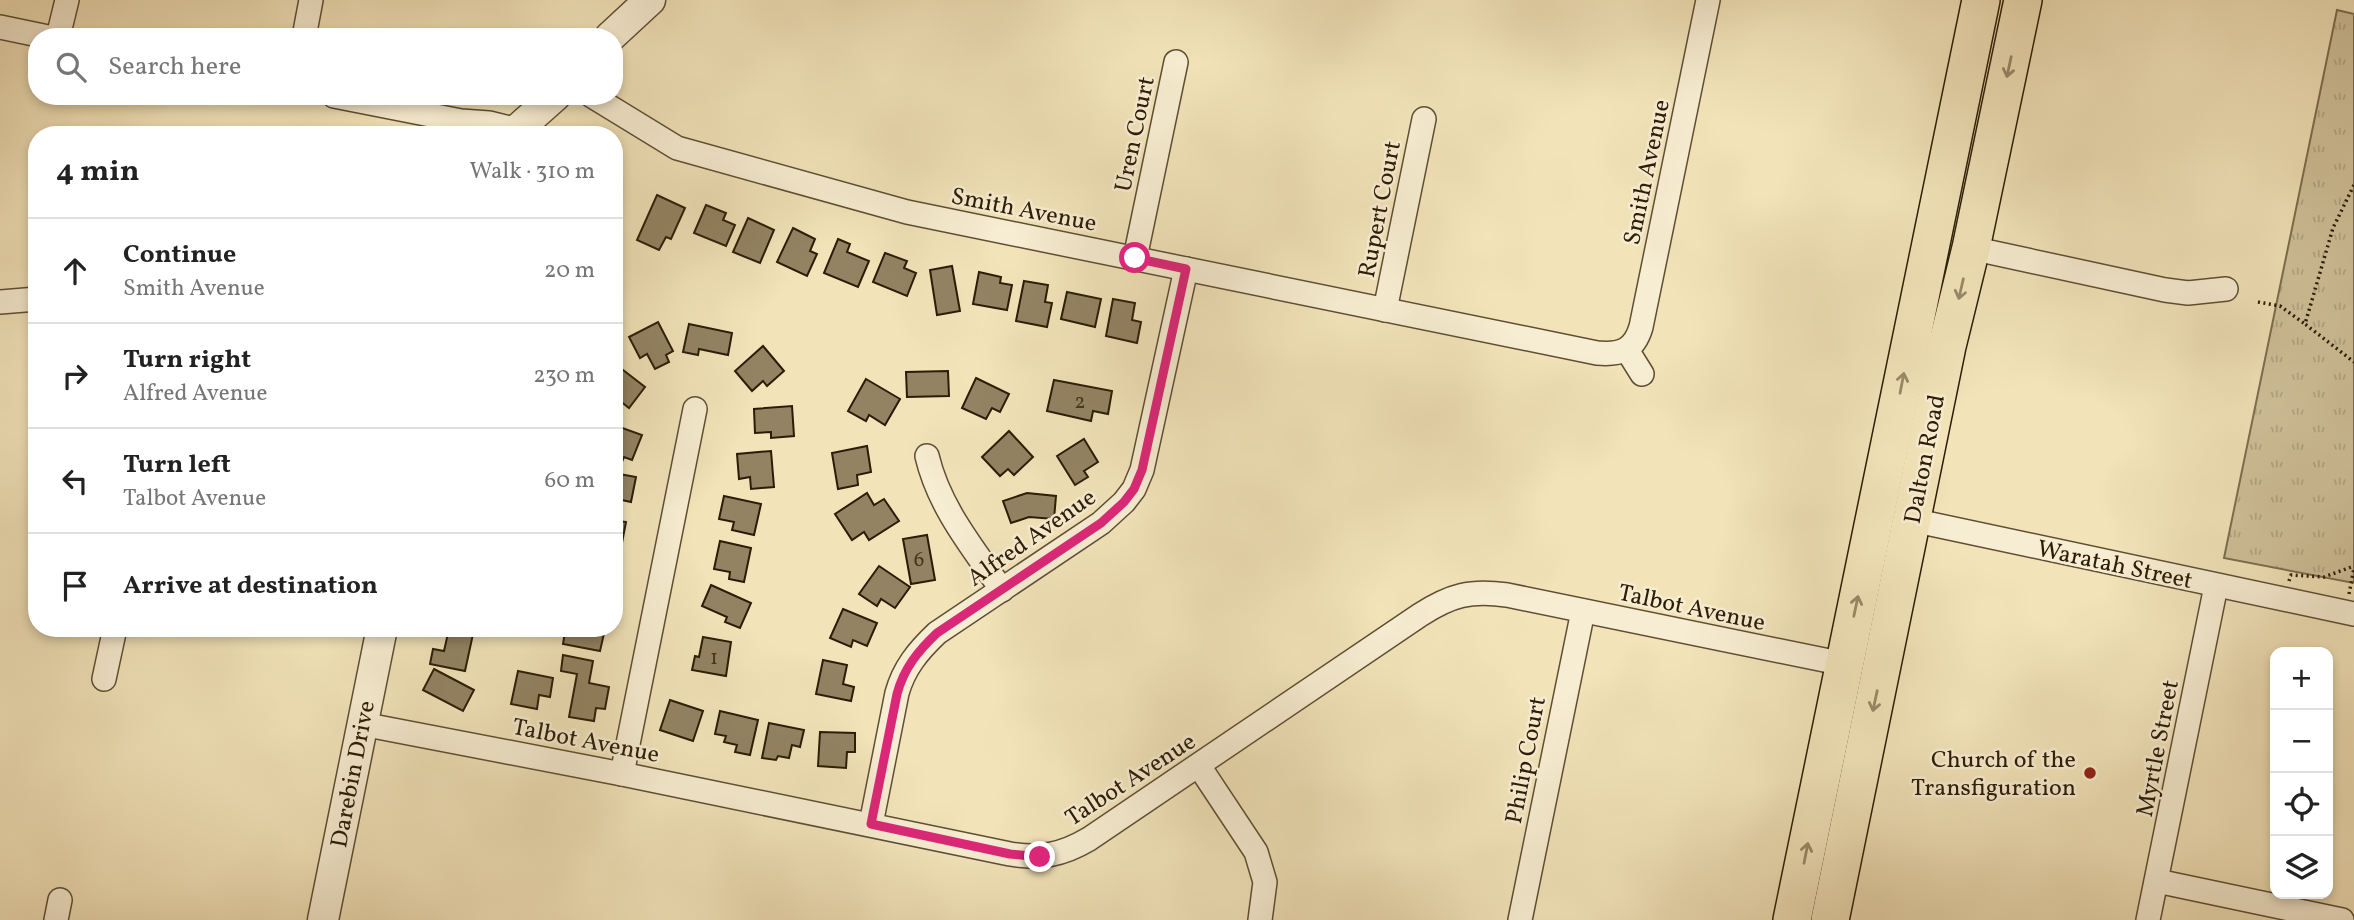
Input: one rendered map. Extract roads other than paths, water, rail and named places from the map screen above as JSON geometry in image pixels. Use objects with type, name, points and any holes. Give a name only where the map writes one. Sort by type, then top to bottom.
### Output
[{"type":"main road","name":"Dalton Road","points":[[1792,920],[1980,0]]},
{"type":"main road","name":"Dalton Road","points":[[1830,920],[1947,346],[1971,248],[2023,0]]},
{"type":"main road","name":"Waratah Street","points":[[1875,513],[1912,520]]},
{"type":"street","points":[[60,28],[67,0]]},
{"type":"street","points":[[306,28],[311,0]]},
{"type":"street","points":[[620,28],[650,0]]},
{"type":"street","name":"Smith Avenue","points":[[606,105],[654,135],[690,152],[907,212],[1385,310],[1619,354],[1627,350],[1638,337],[1641,327],[1708,0]]},
{"type":"street","points":[[0,27],[28,33]]},
{"type":"street","name":"Uren Court","points":[[1135,258],[1176,62]]},
{"type":"street","points":[[380,105],[497,126]]},
{"type":"street","points":[[524,126],[547,105]]},
{"type":"street","name":"Rupert Court","points":[[1385,310],[1424,119]]},
{"type":"street","points":[[1971,248],[2188,293],[2226,289]]},
{"type":"street","name":"Alfred Avenue","points":[[871,824],[897,694],[909,664],[922,646],[937,633],[1101,523],[1134,489],[1150,443],[1186,269]]},
{"type":"street","points":[[0,302],[28,300]]},
{"type":"street","points":[[1627,350],[1642,374]]},
{"type":"street","points":[[622,774],[695,410]]},
{"type":"street","points":[[927,456],[945,507],[1002,590]]},
{"type":"street","name":"Waratah Street","points":[[1912,520],[2354,614]]},
{"type":"street","name":"Myrtle Street","points":[[2148,920],[2216,586]]},
{"type":"street","name":"Talbot Avenue","points":[[362,723],[1030,857],[1053,855],[1089,839],[1408,623],[1455,596],[1487,593],[1844,664]]},
{"type":"street","name":"Philip Court","points":[[1520,920],[1583,611]]},
{"type":"street","points":[[104,679],[112,637]]},
{"type":"street","name":"Darebin Drive","points":[[324,920],[380,637]]},
{"type":"street","points":[[1199,766],[1256,852],[1265,882],[1260,920]]},
{"type":"street","points":[[2157,881],[2342,920]]},
{"type":"place","name":"Church of the Transfiguration","points":[[2090,773]]}]
